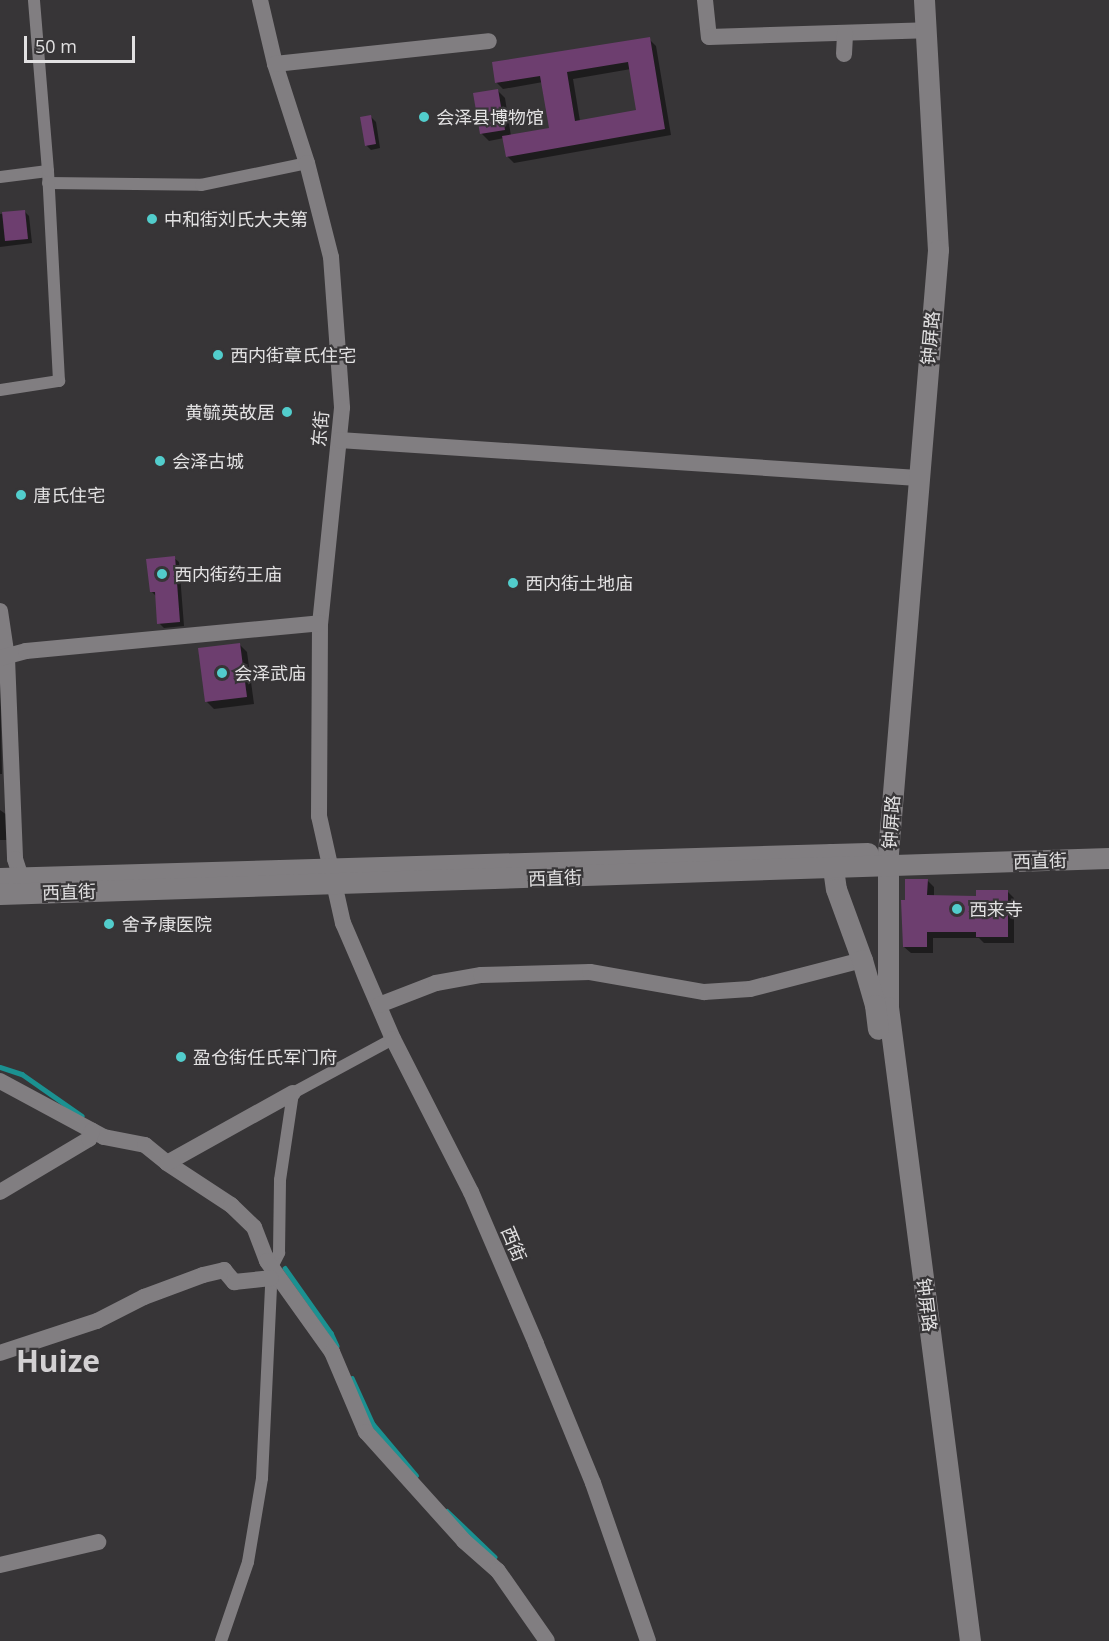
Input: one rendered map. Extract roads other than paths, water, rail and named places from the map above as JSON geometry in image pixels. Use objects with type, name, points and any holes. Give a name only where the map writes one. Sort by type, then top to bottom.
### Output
[{"type":"street","points":[[0,390],[60,381],[48,177],[34,0]]},
{"type":"street","name":"东街","points":[[260,0],[275,64],[307,163],[331,257],[342,408],[320,623],[319,816],[333,877]]},
{"type":"street","points":[[705,0],[709,37],[926,30]]},
{"type":"street","name":"钟屏路","points":[[924,0],[938,250],[888,860],[888,1007],[970,1641]]},
{"type":"street","points":[[844,54],[845,33]]},
{"type":"street","points":[[275,64],[489,41]]},
{"type":"street","points":[[0,177],[48,177],[201,185],[307,163]]},
{"type":"street","points":[[339,440],[918,478]]},
{"type":"street","points":[[0,611],[15,860],[22,885]]},
{"type":"street","points":[[4,658],[26,651],[320,623]]},
{"type":"street","name":"西直街","points":[[888,860],[1109,846]]},
{"type":"street","name":"西直街","points":[[0,878],[22,885],[832,861],[1109,858]]},
{"type":"street","name":"钟屏路","points":[[832,861],[836,889],[862,960],[876,1016],[958,1641]]},
{"type":"street","name":"西街","points":[[333,877],[343,923],[393,1039],[471,1192],[536,1344],[593,1483],[648,1641]]},
{"type":"street","name":"西直街","points":[[0,894],[22,885]]},
{"type":"street","points":[[379,1005],[436,983],[481,975],[590,972],[704,992],[750,989],[862,960]]},
{"type":"street","points":[[167,1163],[393,1039]]},
{"type":"street","points":[[0,1081],[104,1137],[145,1145],[167,1163],[231,1205],[254,1227],[271,1273],[332,1352],[366,1432],[464,1541],[498,1570],[547,1641]]},
{"type":"street","points":[[221,1641],[248,1562],[261,1478],[271,1273],[279,1253],[280,1180],[293,1093]]},
{"type":"street","points":[[0,1192],[89,1139],[92,1131]]},
{"type":"street","points":[[0,1353],[97,1321],[144,1297],[204,1275],[224,1270],[234,1282],[271,1273]]},
{"type":"street","points":[[0,1565],[98,1542]]},
{"type":"waterway","points":[[0,1067],[22,1074],[82,1116]]},
{"type":"waterway","points":[[285,1268],[331,1333],[337,1346]]},
{"type":"waterway","points":[[352,1378],[373,1424],[416,1475]]},
{"type":"waterway","points":[[447,1511],[495,1557]]},
{"type":"place","name":"会泽县博物馆","points":[[424,117]]},
{"type":"place","name":"中和街刘氏大夫第","points":[[152,219]]},
{"type":"place","name":"西内街章氏住宅","points":[[218,355]]},
{"type":"place","name":"黄毓英故居","points":[[287,412]]},
{"type":"place","name":"会泽古城","points":[[160,461]]},
{"type":"place","name":"唐氏住宅","points":[[21,495]]},
{"type":"place","name":"西内街药王庙","points":[[162,574]]},
{"type":"place","name":"西内街土地庙","points":[[513,583]]},
{"type":"place","name":"会泽武庙","points":[[222,673]]},
{"type":"place","name":"西来寺","points":[[957,909]]},
{"type":"place","name":"舍予康医院","points":[[109,924]]},
{"type":"place","name":"盈仓街任氏军门府","points":[[181,1057]]},
{"type":"district","name":"Huize","points":[[58,1361]]}]
